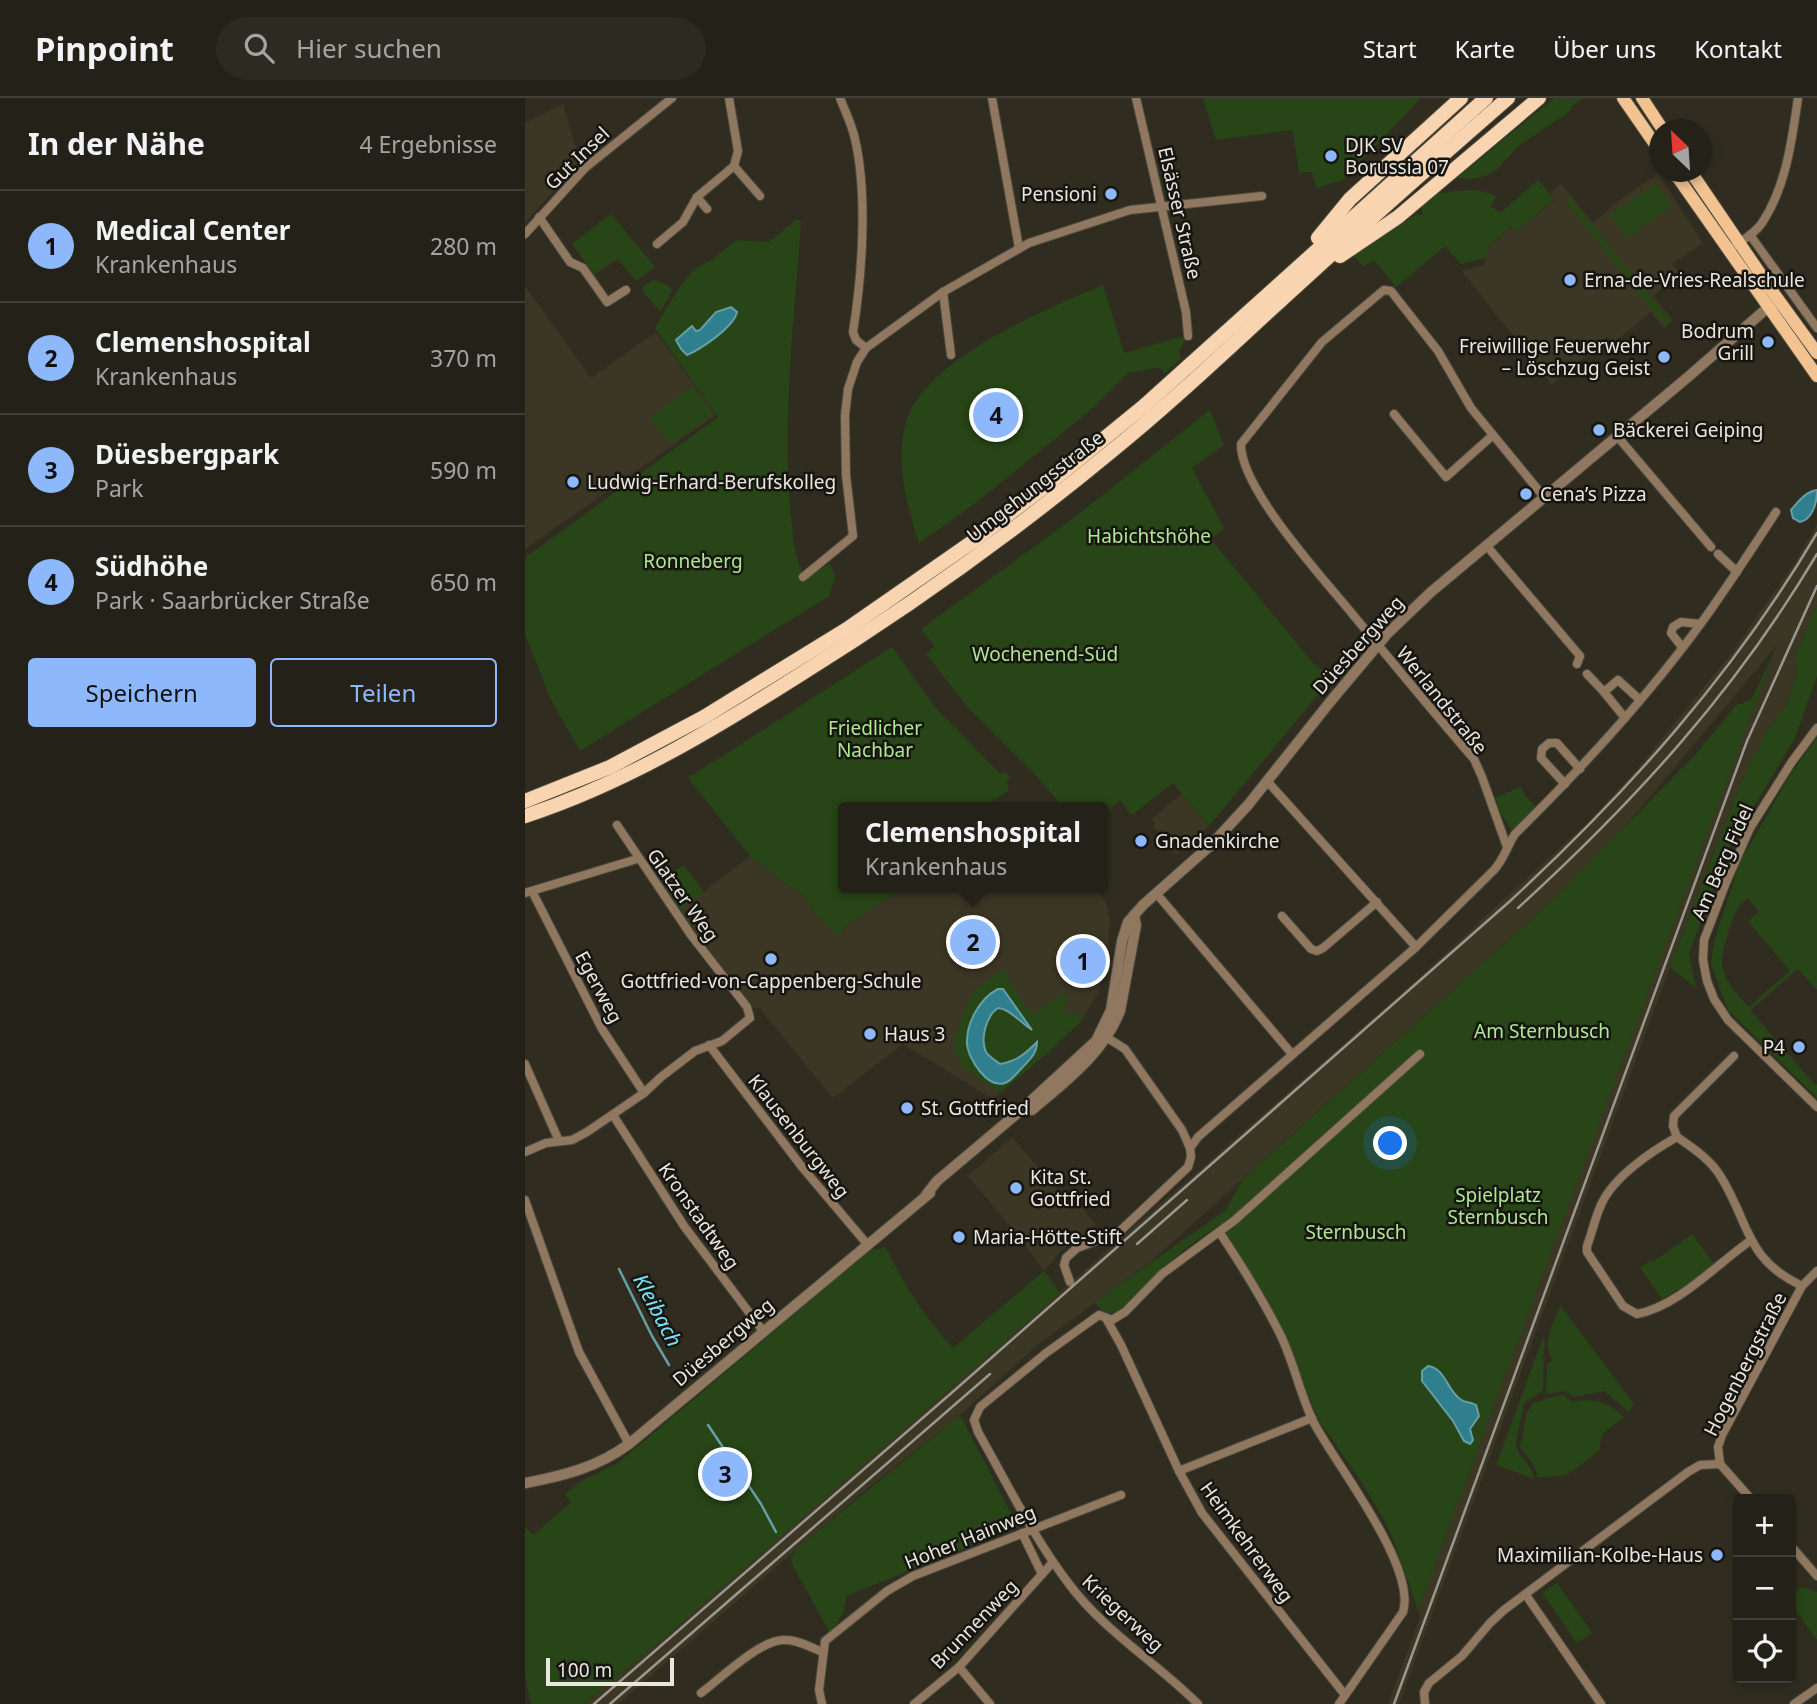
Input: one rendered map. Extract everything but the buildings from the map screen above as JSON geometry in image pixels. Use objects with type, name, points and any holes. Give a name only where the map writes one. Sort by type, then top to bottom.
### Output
[{"type":"highway","points":[[1296,277],[1350,200],[1461,98]]},
{"type":"highway","name":"Umgehungsstraße","points":[[525,816],[591,791],[680,747],[820,663],[932,588],[1043,507],[1193,382],[1296,277],[1486,98]]},
{"type":"highway","name":"Umgehungsstraße","points":[[525,801],[610,767],[704,717],[803,657],[917,582],[1019,507],[1119,428],[1508,98]]},
{"type":"highway","points":[[1296,277],[1398,217],[1539,98]]},
{"type":"main road","points":[[1623,98],[1649,135]]},
{"type":"main road","points":[[1642,98],[1656,119]]},
{"type":"main road","points":[[1682,182],[1733,246]]},
{"type":"main road","points":[[1697,182],[1733,246],[1817,376]]},
{"type":"main road","points":[[1772,304],[1817,353]]},
{"type":"street","name":"Gut Insel","points":[[525,234],[597,157],[671,98]]},
{"type":"street","points":[[657,244],[683,222],[697,197],[734,166],[738,151],[729,98]]},
{"type":"street","points":[[841,98],[855,139],[862,194],[860,269],[853,332],[856,341],[866,348]]},
{"type":"street","points":[[992,98],[1019,248]]},
{"type":"street","name":"Elsässer Straße","points":[[1136,98],[1163,206],[1186,312],[1188,336]]},
{"type":"street","points":[[1733,246],[1751,235],[1761,224],[1784,174],[1798,98]]},
{"type":"street","points":[[734,166],[760,196]]},
{"type":"street","points":[[803,577],[853,536],[846,475],[845,416],[848,388],[857,362],[866,348],[943,292],[1019,248],[1071,228],[1130,210],[1262,196]]},
{"type":"street","points":[[697,197],[707,209]]},
{"type":"street","name":"Gut Insel","points":[[540,217],[571,262],[583,268],[607,302],[626,290]]},
{"type":"street","points":[[1751,235],[1817,326]]},
{"type":"street","name":"Werlandstraße","points":[[1493,435],[1471,408],[1431,343],[1391,291],[1384,290],[1322,342],[1241,444],[1241,454],[1252,481],[1272,512],[1378,646],[1474,759],[1507,847]]},
{"type":"street","points":[[943,292],[951,355]]},
{"type":"street","name":"Düesbergweg","points":[[525,1483],[582,1469],[610,1457],[629,1444],[926,1195],[946,1183],[1096,1052],[1120,1012],[1136,925],[1134,915],[1219,837],[1378,646],[1430,592],[1772,304]]},
{"type":"street","points":[[1394,414],[1445,477],[1493,435],[1544,497]]},
{"type":"street","points":[[1617,436],[1711,547]]},
{"type":"street","points":[[1191,1148],[1198,1137],[1416,947],[1494,870],[1504,858],[1515,834],[1580,769],[1682,647],[1737,572],[1776,512]]},
{"type":"street","points":[[1486,545],[1580,656],[1577,664]]},
{"type":"street","points":[[1718,554],[1737,572]]},
{"type":"street","points":[[1682,647],[1671,634],[1673,627],[1681,622],[1700,624]]},
{"type":"street","points":[[1587,674],[1625,718]]},
{"type":"street","points":[[1604,692],[1618,680],[1640,700]]},
{"type":"street","name":"Am Berg Fidel","points":[[1817,728],[1791,763],[1751,828],[1725,885],[1705,940],[1703,960],[1714,999],[1728,1020],[1817,1107]]},
{"type":"street","points":[[1565,784],[1542,758],[1542,749],[1549,743],[1557,743],[1580,769]]},
{"type":"street","points":[[1267,781],[1416,947]]},
{"type":"street","name":"Glatzer Weg","points":[[617,825],[638,859],[751,1016],[722,1041],[709,1045]]},
{"type":"street","points":[[529,892],[638,859]]},
{"type":"street","name":"Egerweg","points":[[529,892],[603,1029],[644,1093]]},
{"type":"street","points":[[1156,893],[1292,1054]]},
{"type":"street","points":[[1282,916],[1311,949],[1317,951],[1324,948],[1377,902]]},
{"type":"street","points":[[1070,1282],[1064,1265],[1070,1253],[1118,1233],[1188,1167],[1191,1157],[1191,1148],[1182,1130],[1125,1049],[1104,1035]]},
{"type":"street","points":[[525,1152],[546,1143],[575,1138],[614,1115],[685,1058],[709,1045]]},
{"type":"street","name":"Klausenburgweg","points":[[709,1045],[802,1167],[867,1244]]},
{"type":"street","points":[[1107,1320],[1117,1318],[1125,1312],[1162,1274],[1220,1233],[1420,1054]]},
{"type":"street","points":[[1734,1056],[1674,1116],[1672,1126],[1677,1137],[1701,1154],[1719,1174],[1732,1196],[1750,1241],[1775,1271],[1802,1286]]},
{"type":"street","points":[[525,1064],[559,1141]]},
{"type":"street","name":"Kronstadtweg","points":[[614,1115],[684,1226],[763,1331]]},
{"type":"street","points":[[1677,1137],[1644,1158],[1607,1194],[1587,1247],[1590,1259],[1623,1306],[1637,1314],[1647,1312],[1693,1286],[1750,1241]]},
{"type":"street","points":[[525,1200],[579,1352],[629,1444]]},
{"type":"street","points":[[1220,1233],[1280,1334],[1312,1418],[1393,1557],[1406,1595],[1403,1612],[1339,1704]]},
{"type":"street","name":"Hogenbergstraße","points":[[1425,1704],[1424,1692],[1429,1683],[1462,1656],[1490,1623],[1688,1472],[1700,1465],[1720,1464],[1718,1447],[1722,1435],[1802,1286],[1817,1271]]},
{"type":"street","name":"Kriegerweg","points":[[1107,1320],[1099,1315],[996,1392],[976,1413],[975,1427],[1033,1529],[1069,1584],[1110,1627],[1198,1704]]},
{"type":"street","name":"Heimkehrerweg","points":[[1107,1320],[1202,1513],[1345,1696]]},
{"type":"street","points":[[1179,1471],[1312,1418]]},
{"type":"street","points":[[1720,1464],[1747,1494]]},
{"type":"street","name":"Hoher Hainweg","points":[[822,1652],[829,1636],[910,1577],[1121,1495]]},
{"type":"street","points":[[1022,1533],[1042,1574]]},
{"type":"street","points":[[1796,1552],[1816,1574]]},
{"type":"street","name":"Brunnenweg","points":[[914,1704],[959,1667],[1053,1562]]},
{"type":"street","points":[[1526,1595],[1601,1704]]},
{"type":"street","points":[[701,1693],[762,1647],[784,1639],[822,1652],[819,1690],[822,1704]]},
{"type":"street","points":[[959,1667],[990,1704]]},
{"type":"street","points":[[1794,1704],[1817,1688]]},
{"type":"shaded area","points":[[563,104],[580,161],[525,223],[525,123]]},
{"type":"shaded area","name":"Erna-de-Vries-Realschule","points":[[1649,180],[1663,182],[1703,243],[1672,264],[1679,273],[1653,296],[1673,320],[1664,329],[1651,312],[1614,342],[1607,337],[1552,385],[1462,271],[1484,265],[1487,248],[1513,226],[1518,231],[1554,200],[1550,194],[1561,184],[1593,223],[1618,201]]},
{"type":"shaded area","name":"Ludwig-Erhard-Berufskolleg","points":[[525,286],[591,378],[656,332],[716,415],[525,549]]},
{"type":"shaded area","points":[[1817,524],[1817,605],[1795,656],[1797,672],[1787,704],[1765,734],[1740,785],[1670,967],[1399,1704],[1388,1704],[1420,1618],[1418,1610],[1777,645],[1612,842],[1553,900],[1149,1263],[1041,1342],[960,1415],[856,1498],[618,1704],[584,1704],[665,1637],[1421,976],[1591,819],[1638,768],[1734,650],[1795,562]]},
{"type":"shaded area","points":[[1182,794],[1209,826],[1176,854],[1153,826],[1155,823],[1151,819]]},
{"type":"shaded area","points":[[750,856],[788,886],[794,886],[813,911],[842,932],[847,925],[896,893],[1099,893],[1106,902],[1110,920],[1107,962],[1098,993],[1079,1024],[993,1099],[903,1044],[833,1098],[759,1007],[755,1009],[679,911]]},
{"type":"shaded area","name":"Kita St. Gottfried","points":[[1012,1137],[1065,1199],[1071,1195],[1096,1225],[1060,1252],[1044,1271],[968,1176]]},
{"type":"green space","name":"DJK SV Borussia 07","points":[[1203,98],[1421,98],[1343,180],[1316,188],[1312,172],[1299,173],[1293,130],[1216,140]]},
{"type":"green space","points":[[1554,98],[1584,98],[1572,106],[1570,111],[1520,145],[1497,169],[1485,176],[1457,178]]},
{"type":"green space","points":[[1538,180],[1554,199],[1518,231],[1512,226],[1487,248],[1485,258],[1461,264],[1445,246],[1396,287],[1375,261],[1363,266],[1354,256],[1417,214],[1423,215],[1421,205],[1427,196],[1463,190],[1482,191],[1496,197],[1490,207],[1501,212]]},
{"type":"green space","points":[[1656,183],[1672,206],[1627,238],[1610,215]]},
{"type":"green space","points":[[1569,196],[1669,320],[1664,325],[1564,200]]},
{"type":"green space","points":[[611,214],[655,267],[636,281],[618,259],[594,274],[572,244]]},
{"type":"green space","name":"Ronneberg","points":[[796,220],[801,220],[787,442],[793,540],[806,578],[830,563],[835,576],[829,596],[580,751],[550,698],[525,633],[525,558],[718,417],[655,328],[694,270],[711,261],[736,240],[769,242]]},
{"type":"green space","points":[[655,279],[670,287],[672,292],[660,312],[642,290],[643,286]]},
{"type":"green space","points":[[1103,285],[1124,353],[1180,337],[1186,340],[1179,351],[1181,359],[1165,373],[1159,367],[1128,373],[1093,408],[962,513],[919,543],[902,468],[906,422],[917,399],[936,377],[990,339]]},
{"type":"green space","points":[[693,386],[713,414],[670,445],[650,416]]},
{"type":"green space","points":[[1210,410],[1224,445],[1192,468],[1224,528],[1211,539],[1312,662],[1332,678],[1209,826],[1173,783],[1132,815],[1120,800],[1108,810],[1108,802],[1059,802],[1032,771],[969,709],[926,654],[935,646],[921,629],[1071,520]]},
{"type":"green space","points":[[1817,605],[1817,676],[1795,738],[1728,850],[1689,954],[1696,988],[1670,967],[1740,785],[1765,734],[1787,704],[1797,672],[1795,656]]},
{"type":"green space","name":"Friedlicher Nachbar","points":[[892,647],[935,707],[1000,774],[1004,772],[1011,778],[1006,782],[1008,791],[992,802],[838,802],[838,893],[896,893],[847,925],[838,935],[813,911],[794,886],[788,886],[750,856],[688,778]]},
{"type":"green space","name":"Sternbusch","points":[[1775,651],[1418,1610],[1394,1541],[1381,1514],[1318,1419],[1283,1332],[1225,1232],[1223,1223],[1178,1255],[1120,1310],[1108,1313],[1095,1302],[1226,1210],[1242,1180],[1553,900],[1698,752],[1735,706],[1751,700]],"holes":[[[1435,1367],[1457,1397],[1472,1403],[1470,1431],[1473,1440],[1458,1428],[1422,1381]]]},
{"type":"green space","points":[[1817,738],[1817,990],[1798,969],[1750,1010],[1815,1085],[1817,1084],[1817,1098],[1728,1010],[1711,965],[1714,941],[1741,860],[1792,772]],"holes":[[[1748,898],[1759,912],[1748,921],[1790,971],[1749,1007],[1727,980],[1722,964],[1723,954],[1732,920],[1741,904]]]},
{"type":"green space","points":[[1521,787],[1537,808],[1513,831],[1499,811],[1496,797]]},
{"type":"green space","points":[[684,865],[704,892],[679,911],[659,882]]},
{"type":"green space","points":[[1003,969],[1031,1014],[1068,992],[1064,1013],[1085,1016],[1050,1051],[1001,1092],[963,1066],[956,1054],[955,1039],[973,994]]},
{"type":"green space","points":[[1692,1234],[1714,1264],[1662,1299],[1640,1268]]},
{"type":"green space","points":[[885,1246],[915,1299],[953,1348],[1044,1271],[1060,1293],[665,1637],[584,1704],[531,1704],[525,1677],[525,1527],[533,1535],[571,1503],[565,1494],[580,1482],[619,1462],[872,1249]]},
{"type":"green space","points":[[1561,1306],[1634,1404],[1628,1412],[1605,1391],[1573,1397],[1567,1391],[1546,1394],[1547,1364],[1553,1360],[1548,1340]]},
{"type":"green space","points":[[1544,1335],[1543,1391],[1524,1403],[1517,1441],[1517,1449],[1531,1469],[1534,1479],[1496,1465]]},
{"type":"green space","points":[[1559,1395],[1573,1402],[1601,1402],[1624,1417],[1602,1434],[1599,1451],[1567,1475],[1538,1478],[1534,1465],[1520,1447],[1527,1413],[1533,1403]]},
{"type":"green space","points":[[960,1415],[1018,1527],[846,1596],[844,1612],[833,1630],[829,1631],[792,1564],[791,1556]]},
{"type":"green space","points":[[1557,1583],[1592,1633],[1577,1643],[1542,1593]]},
{"type":"green space","points":[[1803,1587],[1817,1592],[1817,1640],[1796,1611],[1796,1592]]},
{"type":"water","points":[[731,307],[737,312],[735,318],[716,337],[687,355],[681,349],[676,340],[692,326],[696,331],[700,330],[716,312]]},
{"type":"water","points":[[1817,490],[1811,514],[1800,522],[1793,518],[1791,510],[1806,495]]},
{"type":"water","points":[[998,989],[1003,989],[1032,1030],[998,1008],[990,1016],[985,1028],[984,1047],[987,1054],[1000,1064],[1006,1063],[1029,1050],[1037,1042],[1032,1057],[1007,1082],[998,1084],[980,1071],[968,1050],[967,1036],[975,1012],[985,998]]},
{"type":"water","points":[[1428,1366],[1442,1375],[1460,1399],[1476,1405],[1479,1416],[1470,1429],[1473,1440],[1470,1444],[1464,1441],[1453,1421],[1422,1381],[1422,1371]]},
{"type":"waterway","name":"Kleibach","points":[[619,1269],[669,1365]]},
{"type":"waterway","name":"Kleibach","points":[[708,1425],[761,1504],[776,1532]]},
{"type":"railway","points":[[594,1704],[956,1389],[1509,902],[1553,860],[1596,818],[1677,729],[1751,635],[1817,533]]},
{"type":"railway","points":[[1518,908],[1603,827],[1681,743],[1752,653],[1817,554]]},
{"type":"railway","points":[[1394,1704],[1747,741],[1817,586]]},
{"type":"railway","points":[[1137,1244],[1187,1200]]},
{"type":"railway","points":[[610,1704],[990,1374]]},
{"type":"place","name":"DJK SV Borussia 07","points":[[1331,156]]},
{"type":"place","name":"Pensioni","points":[[1111,194]]},
{"type":"place","name":"Erna-de-Vries-Realschule","points":[[1570,280]]},
{"type":"place","name":"Bodrum Grill","points":[[1768,342]]},
{"type":"place","name":"Freiwillige Feuerwehr – Löschzug Geist","points":[[1664,357]]},
{"type":"place","name":"Südhöhe","points":[[996,415]]},
{"type":"place","name":"Bäckerei Geiping","points":[[1599,430]]},
{"type":"place","name":"Ludwig-Erhard-Berufskolleg","points":[[573,482]]},
{"type":"place","name":"Cena’s Pizza","points":[[1526,494]]},
{"type":"place","name":"Gnadenkirche","points":[[1141,841]]},
{"type":"place","name":"Clemenshospital","points":[[973,942]]},
{"type":"place","name":"Gottfried-von-Cappenberg-Schule","points":[[771,959]]},
{"type":"place","name":"Medical Center","points":[[1083,961]]},
{"type":"place","name":"Haus 3","points":[[870,1034]]},
{"type":"place","name":"P4","points":[[1799,1047]]},
{"type":"place","name":"St. Gottfried","points":[[907,1108]]},
{"type":"place","name":"Kita St. Gottfried","points":[[1016,1188]]},
{"type":"place","name":"Maria-Hötte-Stift","points":[[959,1237]]},
{"type":"place","name":"Düesbergpark","points":[[725,1474]]},
{"type":"place","name":"Maximilian-Kolbe-Haus","points":[[1717,1555]]},
{"type":"park label","name":"Habichtshöhe","points":[[1149,536]]},
{"type":"park label","name":"Wochenend-Süd","points":[[1045,654]]},
{"type":"park label","name":"Am Sternbusch","points":[[1542,1031]]},
{"type":"park label","name":"Spielplatz Sternbusch","points":[[1498,1206]]}]
